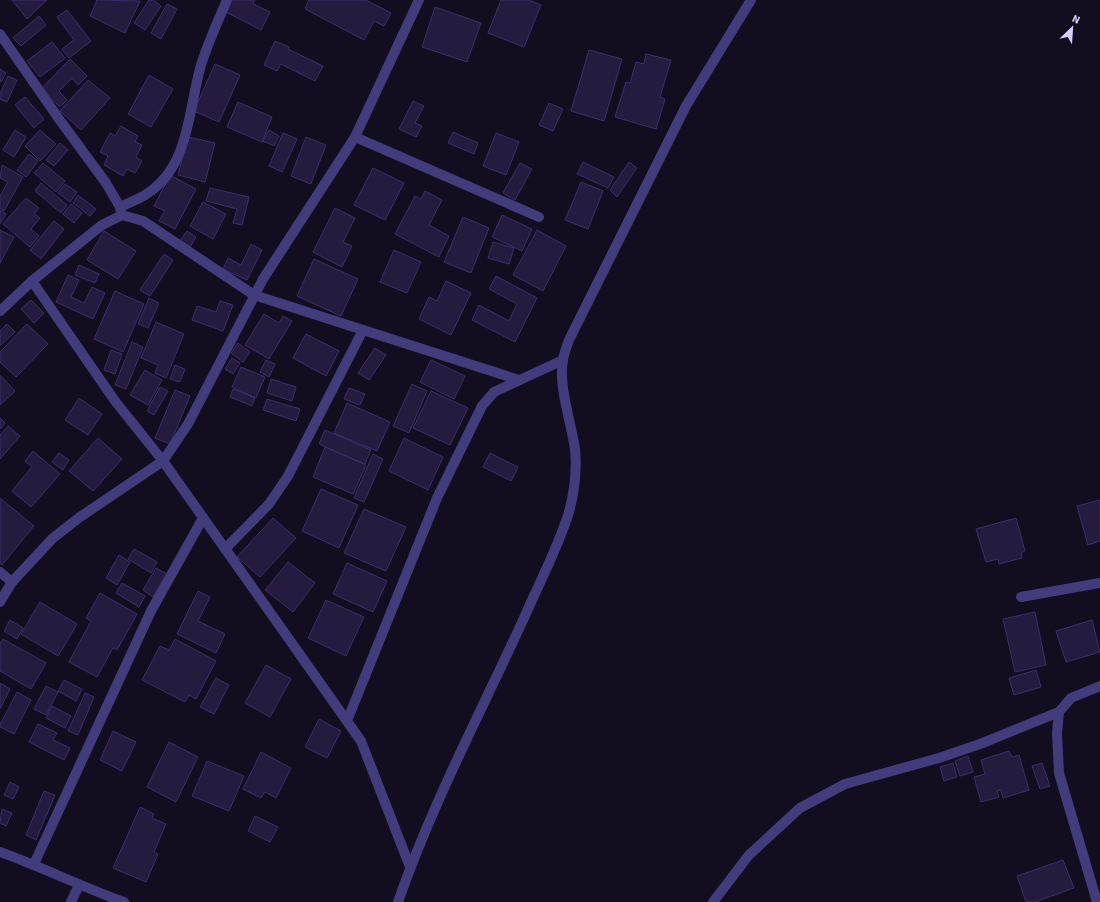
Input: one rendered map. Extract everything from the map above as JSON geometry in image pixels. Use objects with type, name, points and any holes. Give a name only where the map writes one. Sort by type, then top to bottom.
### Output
[{"type":"street","points":[[0,311],[32,281],[102,225],[164,180],[174,167],[182,148],[201,65],[227,0]]},
{"type":"street","points":[[0,602],[12,582],[53,538],[80,517],[163,461],[188,424],[254,295],[355,137],[419,0]]},
{"type":"street","points":[[398,902],[410,867],[460,752],[506,658],[555,548],[569,512],[574,487],[575,451],[562,386],[563,360],[569,340],[686,106],[751,0]]},
{"type":"street","points":[[0,34],[106,183],[121,211],[143,220],[254,295],[519,380]]},
{"type":"street","points":[[355,137],[539,217]]},
{"type":"street","points":[[32,281],[115,401],[163,461],[361,741],[410,867]]},
{"type":"street","points":[[225,549],[269,504],[288,476],[363,330]]},
{"type":"street","points":[[347,721],[436,498],[482,406],[494,392],[563,360]]},
{"type":"street","points":[[34,864],[151,611],[203,518]]},
{"type":"street","points":[[0,572],[12,582]]},
{"type":"street","points":[[1021,597],[1100,583]]},
{"type":"street","points":[[713,902],[749,854],[800,808],[845,784],[980,744],[1059,712],[1071,698],[1100,686]]},
{"type":"street","points":[[1059,712],[1057,733],[1059,773],[1097,902]]},
{"type":"street","points":[[0,852],[34,864],[79,885],[124,902]]},
{"type":"street","points":[[71,902],[79,885]]},
{"type":"building","points":[[12,0],[47,0],[27,19]]},
{"type":"building","points":[[97,0],[140,1],[125,33],[90,16]]},
{"type":"building","points":[[149,0],[153,0],[161,6],[145,30],[134,23]]},
{"type":"building","points":[[229,0],[254,0],[253,4],[270,12],[261,30],[224,11]]},
{"type":"building","points":[[309,0],[366,0],[391,13],[384,26],[374,21],[364,40],[305,9]]},
{"type":"building","points":[[501,0],[529,0],[541,5],[524,47],[488,33]]},
{"type":"building","points":[[167,4],[177,9],[161,39],[151,33]]},
{"type":"building","points":[[435,7],[481,23],[467,62],[422,47]]},
{"type":"building","points":[[67,10],[91,41],[69,58],[62,49],[74,40],[57,17]]},
{"type":"building","points":[[39,16],[46,25],[21,46],[13,38]]},
{"type":"building","points":[[275,41],[323,66],[315,81],[281,64],[277,71],[264,65]]},
{"type":"building","points":[[52,42],[65,58],[40,77],[27,61]]},
{"type":"building","points":[[589,50],[622,59],[604,121],[571,111]]},
{"type":"building","points":[[646,54],[671,60],[660,97],[665,99],[656,129],[615,117],[626,82],[630,83],[636,62],[644,64]]},
{"type":"building","points":[[70,59],[87,76],[78,85],[72,78],[59,91],[67,100],[60,107],[41,89]]},
{"type":"building","points":[[215,64],[240,75],[219,122],[194,111]]},
{"type":"building","points":[[0,69],[6,73],[1,82],[0,82]]},
{"type":"building","points":[[149,75],[173,89],[151,127],[128,114]]},
{"type":"building","points":[[8,76],[17,80],[7,102],[0,99],[0,94]]},
{"type":"building","points":[[88,80],[110,98],[81,130],[60,111]]},
{"type":"building","points":[[25,97],[44,119],[34,128],[15,105]]},
{"type":"building","points":[[413,101],[424,106],[415,123],[422,126],[416,137],[399,129]]},
{"type":"building","points":[[238,102],[272,117],[262,142],[227,127]]},
{"type":"building","points":[[549,103],[563,109],[553,131],[539,125]]},
{"type":"building","points":[[121,126],[138,136],[135,142],[142,145],[136,157],[142,161],[135,173],[127,169],[123,176],[104,165],[108,156],[100,152],[110,133],[115,136]]},
{"type":"building","points":[[15,130],[26,137],[14,157],[3,150]]},
{"type":"building","points":[[40,130],[56,144],[40,161],[25,146]]},
{"type":"building","points":[[269,130],[279,136],[274,146],[263,141]]},
{"type":"building","points":[[453,132],[478,143],[474,154],[448,143]]},
{"type":"building","points":[[283,133],[297,139],[282,172],[269,166]]},
{"type":"building","points":[[496,133],[519,142],[506,175],[483,166]]},
{"type":"building","points":[[188,137],[215,143],[205,182],[178,175]]},
{"type":"building","points":[[306,137],[326,145],[311,184],[291,176]]},
{"type":"building","points":[[60,143],[68,150],[54,166],[46,160]]},
{"type":"building","points":[[29,154],[38,161],[26,177],[17,170]]},
{"type":"building","points":[[583,162],[614,177],[608,188],[577,174]]},
{"type":"building","points":[[629,162],[637,168],[617,197],[610,190]]},
{"type":"building","points":[[43,163],[65,181],[56,192],[34,173]]},
{"type":"building","points":[[520,163],[532,169],[515,200],[503,193]]},
{"type":"building","points":[[2,165],[23,177],[4,211],[0,208],[0,196],[8,182],[0,178]]},
{"type":"building","points":[[373,168],[404,183],[385,220],[354,205]]},
{"type":"building","points":[[170,175],[196,189],[175,229],[159,221],[165,211],[154,206]]},
{"type":"building","points":[[581,182],[603,191],[588,229],[565,220]]},
{"type":"building","points":[[41,183],[67,205],[61,213],[35,191]]},
{"type":"building","points":[[65,184],[77,192],[70,202],[58,193]]},
{"type":"building","points":[[210,188],[249,197],[242,225],[233,223],[237,209],[206,201]]},
{"type":"building","points":[[425,191],[442,200],[429,225],[449,236],[439,257],[395,234],[415,196],[421,199]]},
{"type":"building","points":[[78,195],[96,209],[90,216],[73,203]]},
{"type":"building","points":[[26,198],[39,208],[34,214],[40,218],[31,229],[39,236],[30,247],[3,224]]},
{"type":"building","points":[[203,202],[226,214],[213,239],[190,226]]},
{"type":"building","points":[[71,204],[82,213],[74,223],[63,214]]},
{"type":"building","points":[[335,208],[355,218],[343,242],[352,246],[342,267],[313,252]]},
{"type":"building","points":[[0,210],[6,214],[0,224]]},
{"type":"building","points":[[502,215],[532,229],[522,251],[492,237]]},
{"type":"building","points":[[463,217],[489,228],[471,273],[444,262]]},
{"type":"building","points":[[54,221],[64,229],[41,259],[30,250]]},
{"type":"building","points":[[0,230],[14,237],[0,263]]},
{"type":"building","points":[[537,230],[566,246],[543,291],[513,275]]},
{"type":"building","points":[[104,231],[136,251],[118,279],[87,260]]},
{"type":"building","points":[[187,231],[196,237],[190,247],[180,241]]},
{"type":"building","points":[[493,242],[514,248],[509,264],[488,258]]},
{"type":"building","points":[[251,244],[262,250],[247,280],[223,269],[228,258],[241,265]]},
{"type":"building","points":[[394,250],[421,262],[407,293],[380,282]]},
{"type":"building","points":[[164,254],[173,260],[150,296],[140,290]]},
{"type":"building","points":[[314,259],[358,279],[341,316],[297,296]]},
{"type":"building","points":[[79,265],[99,274],[95,283],[75,275]]},
{"type":"building","points":[[68,275],[79,280],[71,297],[84,303],[92,287],[105,293],[93,319],[56,302]]},
{"type":"building","points":[[496,276],[537,298],[515,342],[472,320],[479,305],[509,321],[517,304],[489,289]]},
{"type":"building","points":[[446,281],[471,293],[451,335],[419,319],[429,297],[437,301]]},
{"type":"building","points":[[115,291],[144,304],[123,352],[94,339]]},
{"type":"building","points":[[149,298],[159,303],[148,328],[138,324]]},
{"type":"building","points":[[31,300],[44,313],[34,323],[21,309]]},
{"type":"building","points":[[220,301],[233,305],[223,331],[192,320],[197,306],[216,312]]},
{"type":"building","points":[[264,314],[279,323],[283,316],[292,321],[269,359],[245,345]]},
{"type":"building","points":[[156,322],[184,334],[166,378],[155,373],[158,365],[141,358]]},
{"type":"building","points":[[7,324],[15,332],[0,346],[0,331]]},
{"type":"building","points":[[27,324],[48,344],[16,377],[0,362],[0,352]]},
{"type":"building","points":[[306,334],[339,351],[326,376],[293,358]]},
{"type":"building","points":[[132,342],[143,347],[126,389],[115,385]]},
{"type":"building","points":[[238,343],[250,352],[243,362],[231,353]]},
{"type":"building","points":[[375,348],[386,355],[369,380],[358,373]]},
{"type":"building","points":[[111,350],[122,354],[115,374],[104,370]]},
{"type":"building","points":[[232,358],[240,363],[233,374],[225,369]]},
{"type":"building","points":[[266,360],[275,364],[269,377],[260,372]]},
{"type":"building","points":[[431,360],[465,376],[454,399],[420,382]]},
{"type":"building","points":[[175,365],[185,369],[180,382],[170,379]]},
{"type":"building","points":[[241,367],[265,377],[256,398],[232,387]]},
{"type":"building","points":[[145,370],[162,380],[148,405],[130,395]]},
{"type":"building","points":[[0,375],[15,391],[0,405]]},
{"type":"building","points":[[271,379],[296,387],[292,401],[267,393]]},
{"type":"building","points":[[412,384],[427,391],[409,433],[393,426]]},
{"type":"building","points":[[160,387],[168,391],[154,415],[147,411]]},
{"type":"building","points":[[349,388],[365,394],[360,405],[344,399]]},
{"type":"building","points":[[233,389],[255,398],[252,406],[230,397]]},
{"type":"building","points":[[175,390],[190,396],[170,444],[155,438]]},
{"type":"building","points":[[431,391],[468,408],[450,445],[413,428]]},
{"type":"building","points":[[79,398],[102,414],[88,435],[65,420]]},
{"type":"building","points":[[267,399],[300,409],[296,421],[263,410]]},
{"type":"building","points":[[347,403],[390,422],[377,451],[334,433]]},
{"type":"building","points":[[0,418],[5,423],[0,429]]},
{"type":"building","points":[[8,426],[20,436],[0,459],[0,435]]},
{"type":"building","points":[[325,430],[371,450],[365,464],[319,444]]},
{"type":"building","points":[[98,438],[122,459],[93,491],[69,471]]},
{"type":"building","points":[[404,438],[443,457],[428,490],[389,471]]},
{"type":"building","points":[[325,447],[366,465],[353,494],[313,477]]},
{"type":"building","points":[[33,451],[60,474],[31,507],[12,491],[32,467],[25,461]]},
{"type":"building","points":[[59,453],[69,460],[63,470],[52,462]]},
{"type":"building","points":[[490,453],[518,467],[511,481],[483,467]]},
{"type":"building","points":[[373,454],[383,459],[364,502],[354,498]]},
{"type":"building","points":[[321,489],[358,505],[339,548],[302,531]]},
{"type":"building","points":[[0,498],[34,526],[2,565],[0,563]]},
{"type":"building","points":[[1100,500],[1100,541],[1088,545],[1077,506]]},
{"type":"building","points":[[364,509],[406,527],[386,571],[344,553]]},
{"type":"building","points":[[273,518],[296,538],[260,577],[237,557]]},
{"type":"building","points":[[1016,518],[1025,551],[1021,553],[1022,558],[999,564],[998,559],[986,562],[976,529]]},
{"type":"building","points":[[134,549],[157,562],[151,573],[128,559]]},
{"type":"building","points":[[119,555],[130,562],[117,585],[106,578]]},
{"type":"building","points":[[288,562],[315,583],[293,612],[265,590]]},
{"type":"building","points":[[347,563],[387,581],[373,612],[333,594]]},
{"type":"building","points":[[156,568],[167,574],[153,597],[143,590]]},
{"type":"building","points":[[122,583],[145,596],[139,607],[116,593]]},
{"type":"building","points":[[198,591],[210,597],[198,621],[225,634],[216,653],[177,634]]},
{"type":"building","points":[[100,593],[137,614],[117,650],[113,648],[97,677],[69,662],[91,621],[86,618]]},
{"type":"building","points":[[326,600],[364,617],[346,656],[308,638]]},
{"type":"building","points":[[40,602],[77,624],[58,656],[21,634]]},
{"type":"building","points":[[1035,612],[1046,665],[1015,672],[1003,619]]},
{"type":"building","points":[[10,620],[23,628],[17,639],[4,631]]},
{"type":"building","points":[[1092,620],[1100,652],[1066,662],[1056,631]]},
{"type":"building","points":[[3,639],[46,663],[31,689],[0,671],[0,644]]},
{"type":"building","points":[[175,639],[216,661],[196,699],[189,695],[185,702],[142,680],[160,646],[169,650]]},
{"type":"building","points":[[266,665],[291,679],[270,717],[245,703]]},
{"type":"building","points":[[1036,670],[1041,687],[1014,695],[1009,678]]},
{"type":"building","points":[[216,678],[229,685],[214,714],[200,707]]},
{"type":"building","points":[[64,680],[82,689],[76,701],[58,691]]},
{"type":"building","points":[[0,683],[10,689],[0,709]]},
{"type":"building","points":[[46,686],[58,692],[46,715],[34,709]]},
{"type":"building","points":[[17,692],[31,700],[14,734],[0,727],[0,725]]},
{"type":"building","points":[[85,693],[94,697],[78,735],[68,731]]},
{"type":"building","points":[[52,706],[71,716],[65,728],[46,718]]},
{"type":"building","points":[[319,719],[341,731],[327,758],[305,747]]},
{"type":"building","points":[[38,724],[57,733],[53,740],[70,748],[64,760],[29,742]]},
{"type":"building","points":[[113,731],[136,742],[122,771],[100,760]]},
{"type":"building","points":[[169,742],[198,757],[176,802],[147,787]]},
{"type":"building","points":[[1009,751],[1012,757],[1019,755],[1029,790],[1003,798],[1001,790],[997,791],[999,797],[981,802],[974,777],[985,774],[981,760]]},
{"type":"building","points":[[261,752],[291,768],[276,798],[265,792],[261,798],[243,789]]},
{"type":"building","points":[[968,756],[973,772],[960,776],[955,761]]},
{"type":"building","points":[[207,761],[244,776],[229,811],[192,796]]},
{"type":"building","points":[[953,763],[957,777],[944,781],[940,767]]},
{"type":"building","points":[[1042,763],[1050,786],[1040,789],[1032,766]]},
{"type":"building","points":[[10,782],[19,787],[13,799],[4,795]]},
{"type":"building","points":[[44,791],[55,795],[36,840],[26,835]]},
{"type":"building","points":[[140,807],[154,814],[152,818],[166,824],[154,852],[158,854],[146,882],[113,868]]},
{"type":"building","points":[[2,809],[12,813],[6,826],[0,823]]},
{"type":"building","points":[[255,816],[278,827],[270,842],[248,831]]},
{"type":"building","points":[[1063,860],[1074,888],[1035,902],[1026,902],[1017,876]]}]
